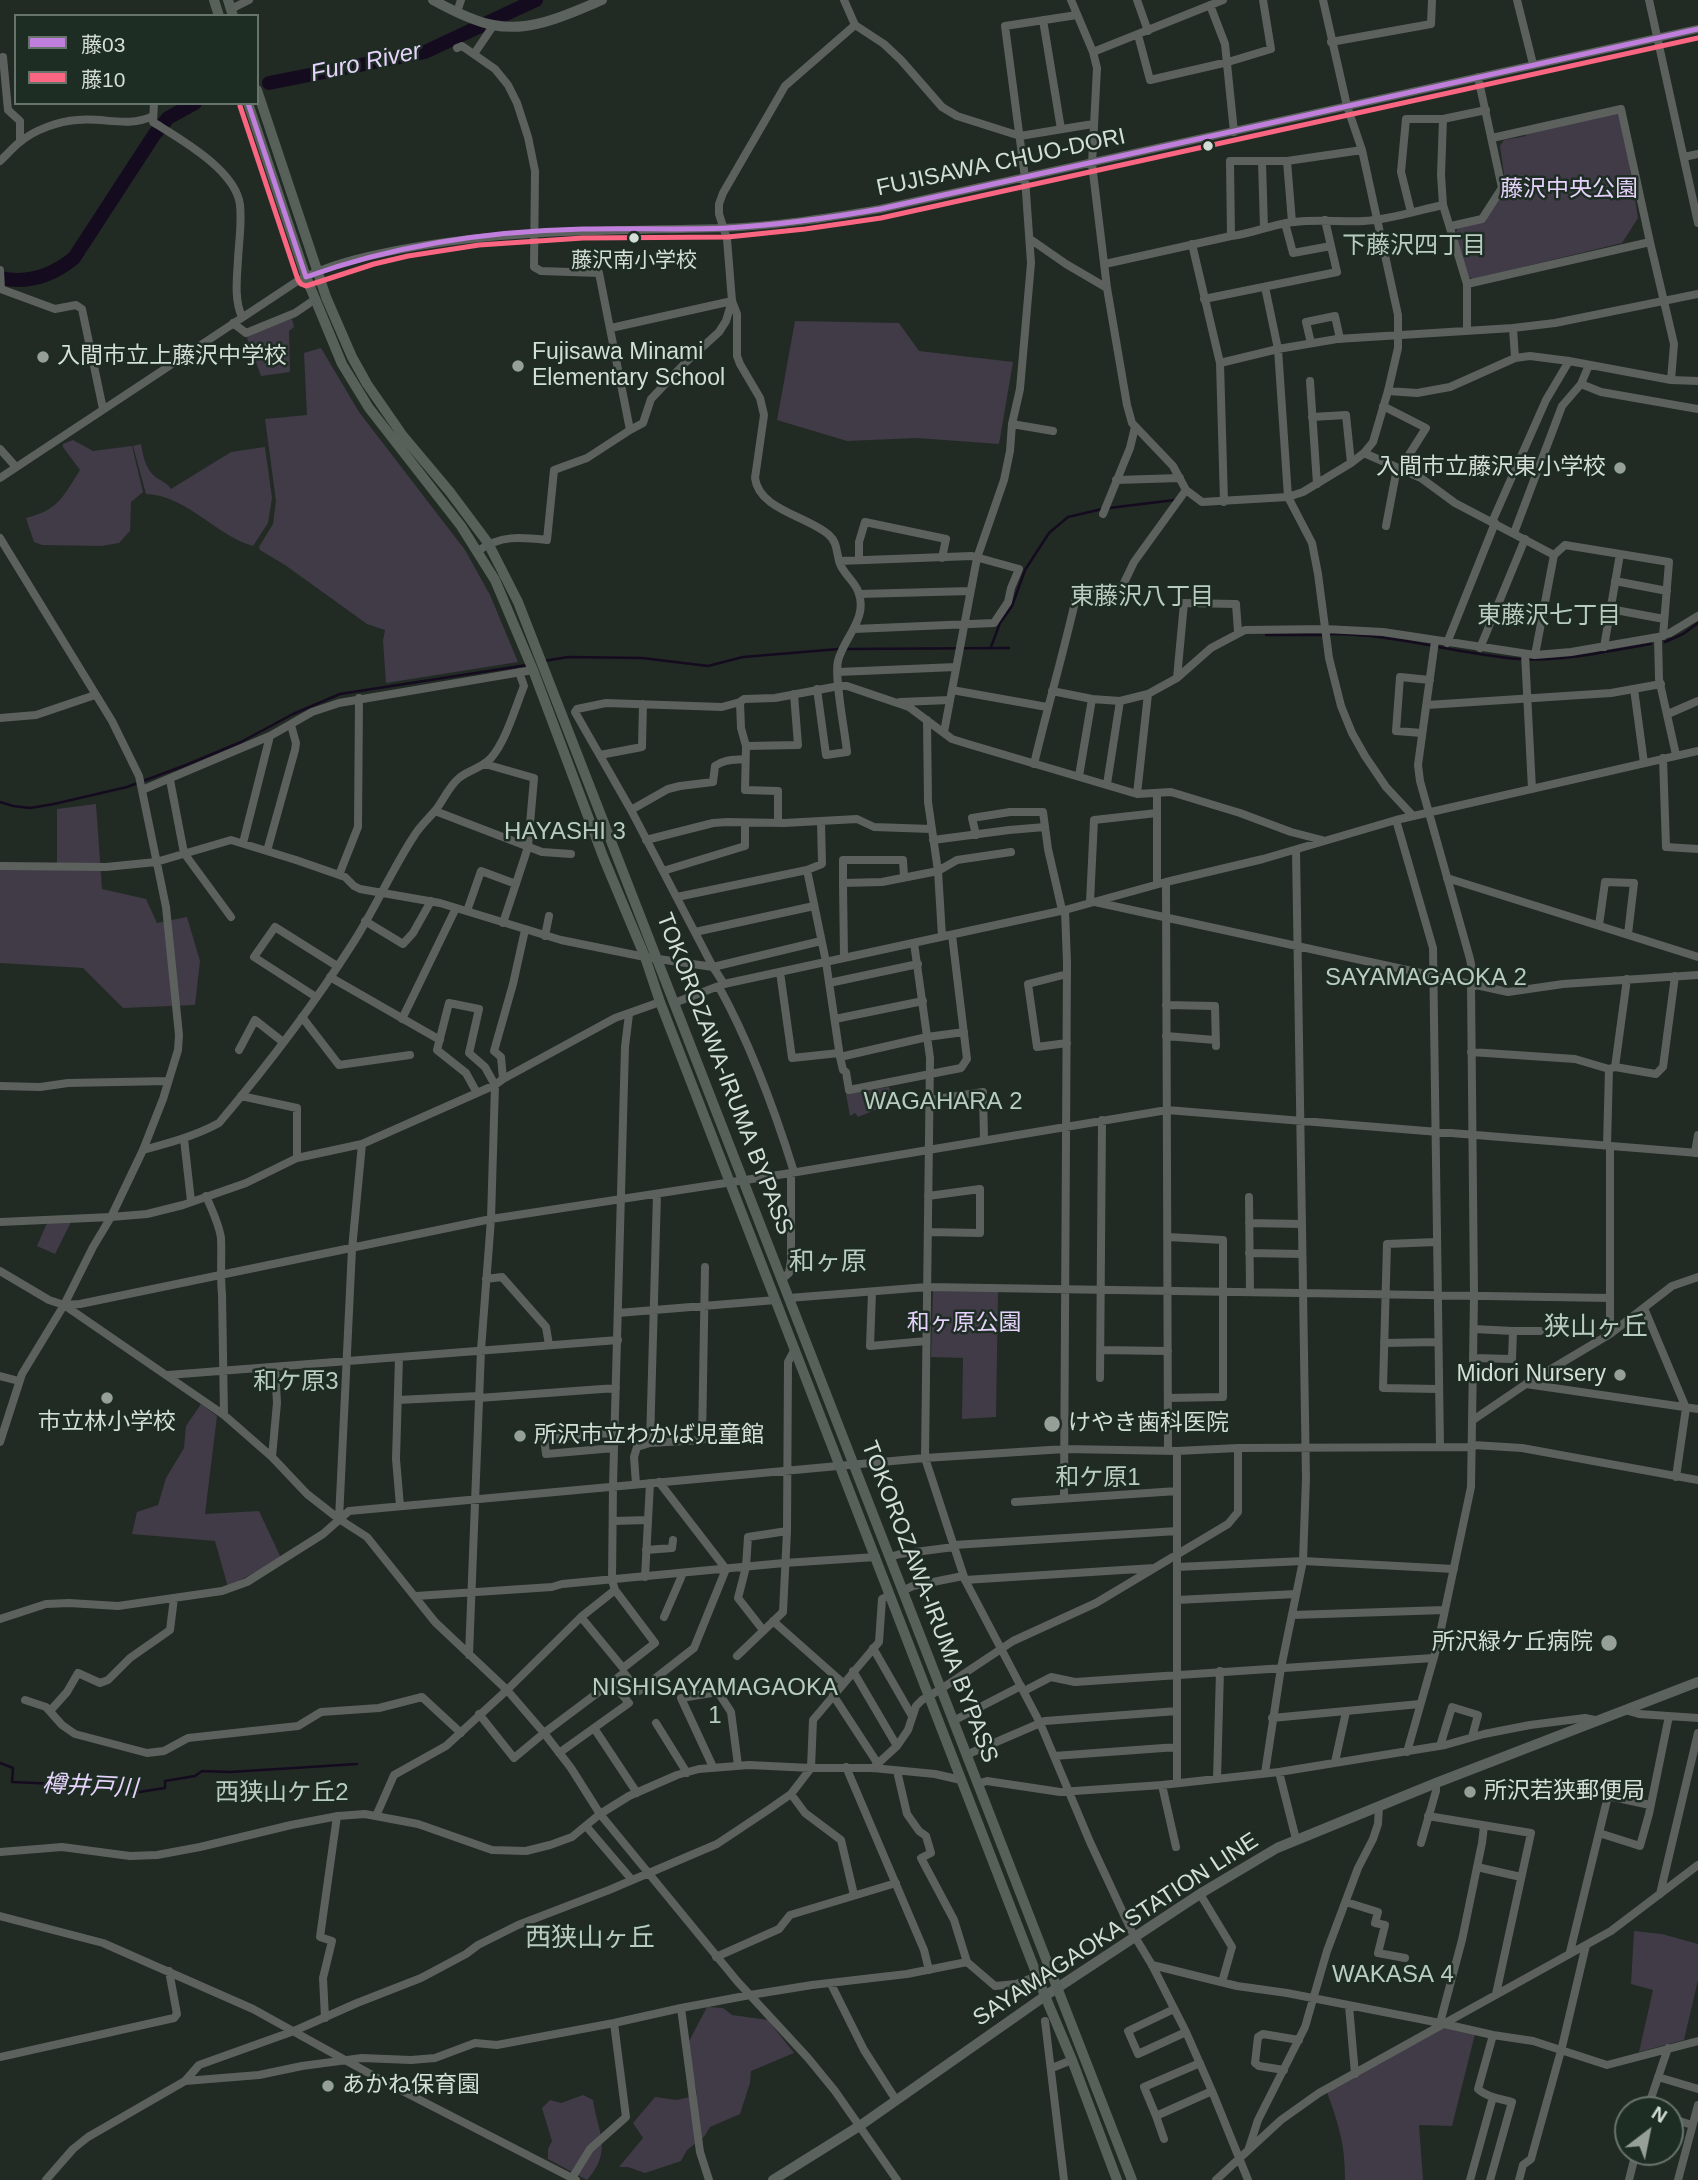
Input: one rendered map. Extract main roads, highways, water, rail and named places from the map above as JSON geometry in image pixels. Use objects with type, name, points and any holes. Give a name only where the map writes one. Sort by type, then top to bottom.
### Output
[{"type":"highway","name":"TOKOROZAWA-IRUMA BYPASS","points":[[259,95],[317,272],[352,357],[403,436],[488,544],[518,602],[536,666],[604,859],[674,1003],[776,1300],[1117,2180]]},
{"type":"highway","name":"TOKOROZAWA-IRUMA BYPASS","points":[[249,105],[314,300],[342,364],[357,391],[478,551],[495,580],[573,745],[650,957],[660,1002],[789,1298],[1132,2180]]},
{"type":"main road","points":[[433,0],[494,26],[505,27],[538,23],[602,0]]},
{"type":"main road","name":"SAYAMAGAOKA STATION LINE","points":[[774,2180],[861,2125],[1045,1996],[1200,1894],[1276,1848],[1595,1720],[1698,1682]]},
{"type":"waterway","name":"Furo River","points":[[269,83],[425,52],[536,0]]},
{"type":"waterway","name":"Furo River","points":[[0,278],[20,280],[39,277],[57,270],[74,258],[154,135],[168,118],[191,105]]},
{"type":"waterway","points":[[1109,508],[1175,500]]},
{"type":"waterway","points":[[991,647],[1000,623],[1012,606],[1025,570],[1049,533],[1068,517],[1102,509]]},
{"type":"waterway","points":[[1665,642],[1698,623]]},
{"type":"waterway","points":[[1329,634],[1377,637],[1471,653],[1536,660],[1602,653],[1651,644]]},
{"type":"waterway","points":[[1266,635],[1322,635]]},
{"type":"waterway","points":[[846,649],[1009,648]]},
{"type":"waterway","points":[[544,661],[568,657],[642,658],[708,666],[743,657],[839,649]]},
{"type":"waterway","points":[[0,802],[30,808],[127,787],[241,742],[293,714],[340,694],[527,665]]},
{"type":"waterway","name":"樽井戸川","points":[[0,1763],[13,1768],[12,1782],[79,1785],[139,1792],[165,1788],[165,1781],[195,1776],[202,1771],[230,1772],[357,1764]]},
{"type":"place","name":"藤沢南小学校","points":[[634,238]]},
{"type":"place","name":"入間市立上藤沢中学校","points":[[43,357]]},
{"type":"place","name":"Fujisawa Minami Elementary School","points":[[518,366]]},
{"type":"place","name":"入間市立藤沢東小学校","points":[[1620,468]]},
{"type":"place","name":"Midori Nursery","points":[[1620,1375]]},
{"type":"place","name":"市立林小学校","points":[[107,1398]]},
{"type":"place","name":"けやき歯科医院","points":[[1052,1424]]},
{"type":"place","name":"所沢市立わかば児童館","points":[[520,1436]]},
{"type":"place","name":"所沢緑ケ丘病院","points":[[1609,1643]]},
{"type":"place","name":"所沢若狭郵便局","points":[[1470,1792]]},
{"type":"place","name":"あかね保育園","points":[[328,2086]]},
{"type":"district","name":"下藤沢四丁目","points":[[1414,246]]},
{"type":"district","name":"東藤沢八丁目","points":[[1142,597]]},
{"type":"district","name":"東藤沢七丁目","points":[[1549,616]]},
{"type":"district","name":"HAYASHI 3","points":[[565,832]]},
{"type":"district","name":"SAYAMAGAOKA 2","points":[[1426,978]]},
{"type":"district","name":"WAGAHARA 2","points":[[943,1102]]},
{"type":"district","name":"和ヶ原","points":[[828,1263]]},
{"type":"district","name":"狭山ヶ丘","points":[[1596,1328]]},
{"type":"district","name":"和ケ原3","points":[[296,1382]]},
{"type":"district","name":"和ケ原1","points":[[1098,1478]]},
{"type":"district","name":"NISHISAYAMAGAOKA 1","points":[[715,1702]]},
{"type":"district","name":"西狭山ケ丘2","points":[[282,1793]]},
{"type":"district","name":"西狭山ヶ丘","points":[[590,1939]]},
{"type":"district","name":"WAKASA 4","points":[[1393,1975]]},
{"type":"park label","name":"藤沢中央公園","points":[[1569,190]]},
{"type":"park label","name":"和ヶ原公園","points":[[964,1324]]}]
